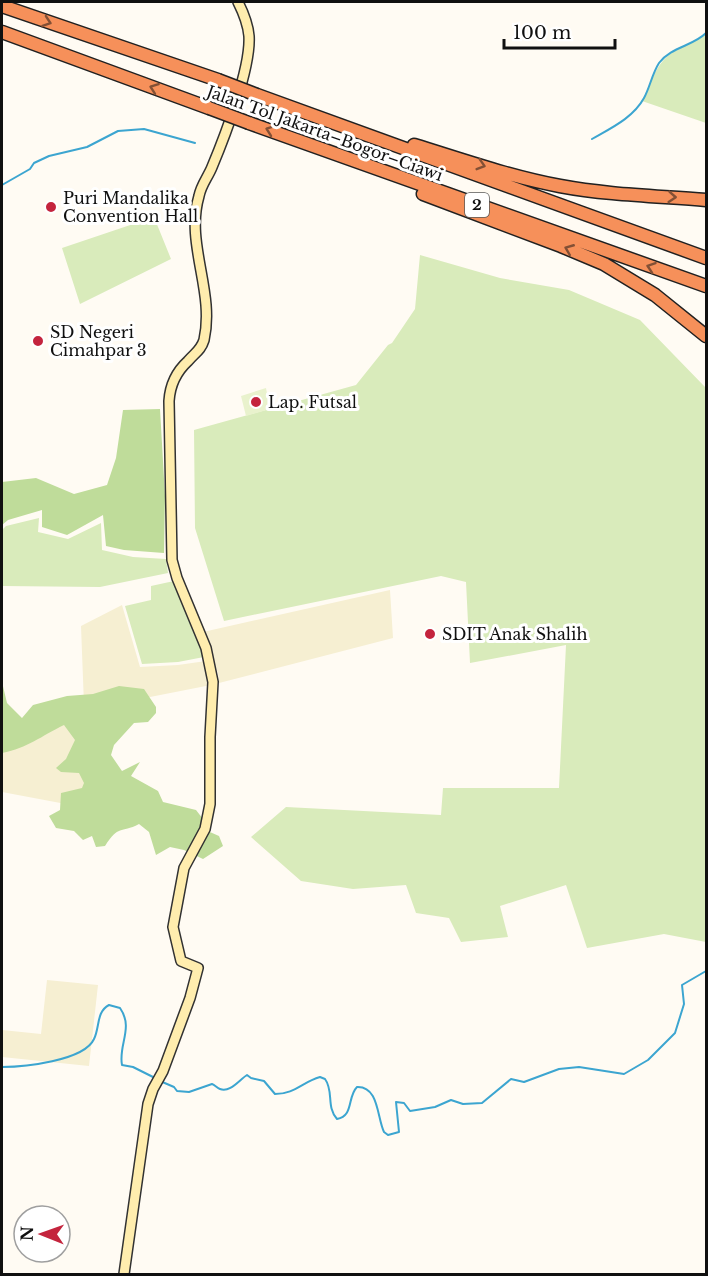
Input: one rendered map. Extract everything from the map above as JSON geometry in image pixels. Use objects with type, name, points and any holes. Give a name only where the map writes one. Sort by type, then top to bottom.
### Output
[{"type":"highway","name":"Jalan Tol Jakarta–Bogor–Ciawi","points":[[2,6],[218,80],[706,258]]},
{"type":"highway","name":"Jalan Tol Jakarta–Bogor–Ciawi","points":[[2,32],[301,142],[706,286]]},
{"type":"highway","points":[[344,126],[560,186],[603,192],[706,200]]},
{"type":"highway","points":[[301,142],[372,175],[604,264],[655,295],[706,336]]},
{"type":"street","points":[[124,1275],[148,1104],[190,998],[198,968],[181,962],[172,927],[184,868],[205,829],[210,804],[210,727],[213,682],[206,648],[177,578],[172,560],[169,401],[170,389],[176,376],[200,351],[204,340],[206,308],[195,235],[196,210],[202,186],[212,166],[242,78],[249,39],[246,21],[238,2]]},
{"type":"shaded area","points":[[390,590],[393,638],[219,683],[218,673],[203,632]]},
{"type":"shaded area","points":[[122,605],[140,667],[206,661],[211,685],[150,697],[84,705],[81,626]]},
{"type":"shaded area","points":[[62,717],[79,726],[91,784],[71,805],[2,792],[2,748]]},
{"type":"shaded area","points":[[47,980],[98,985],[89,1066],[2,1057],[2,1030],[41,1034]]},
{"type":"green space","points":[[706,33],[706,123],[642,101],[662,62],[677,49]]},
{"type":"green space","points":[[154,217],[171,259],[80,304],[62,248]]},
{"type":"green space","points":[[420,255],[500,278],[569,290],[640,320],[706,388],[706,942],[664,934],[587,948],[566,885],[500,906],[508,937],[461,942],[449,918],[416,913],[406,885],[353,889],[301,881],[251,837],[286,807],[441,815],[443,788],[559,788],[566,645],[470,663],[466,582],[441,576],[224,621],[195,528],[194,430],[356,385],[392,343],[415,309]]},
{"type":"green space","name":"Lap. Futsal","points":[[266,388],[270,409],[246,416],[241,396]]},
{"type":"green space","points":[[160,409],[165,496],[164,553],[124,550],[106,546],[103,515],[67,535],[42,527],[42,510],[8,520],[2,525],[2,482],[36,478],[74,494],[107,485],[116,458],[123,410]]},
{"type":"green space","points":[[39,518],[38,532],[68,539],[101,523],[102,550],[133,557],[166,559],[168,573],[100,587],[2,586],[2,530],[6,526]]},
{"type":"green space","points":[[174,581],[204,657],[178,662],[142,664],[125,606],[151,600],[151,586]]},
{"type":"green space","points":[[2,682],[7,703],[22,718],[33,705],[67,696],[93,694],[119,686],[144,689],[156,707],[156,713],[148,722],[134,723],[114,745],[111,755],[122,771],[140,762],[131,776],[158,791],[163,802],[196,810],[203,819],[203,829],[219,836],[223,846],[203,859],[184,850],[170,847],[156,855],[149,832],[139,824],[117,832],[105,846],[96,847],[92,836],[83,840],[74,831],[56,828],[49,816],[60,810],[61,793],[82,788],[84,783],[79,773],[61,772],[56,768],[66,759],[75,740],[64,725],[27,745],[2,753]]},
{"type":"waterway","points":[[592,139],[621,122],[634,111],[644,98],[657,67],[664,58],[706,33]]},
{"type":"waterway","points":[[2,185],[30,169],[34,163],[49,156],[87,147],[118,131],[144,129],[195,143]]},
{"type":"waterway","points":[[160,1081],[174,1087],[177,1091],[189,1092],[212,1084],[224,1090],[231,1088],[247,1075],[264,1081],[275,1094],[288,1092],[320,1077],[328,1084],[332,1109],[337,1119],[346,1114],[357,1087],[370,1092],[384,1132],[388,1135],[399,1132],[396,1102],[404,1103],[410,1111],[435,1107],[451,1100],[463,1104],[482,1103],[511,1079],[524,1082],[559,1069],[579,1067],[624,1074],[648,1060],[675,1033],[684,1004],[682,985],[706,971]]},
{"type":"waterway","points":[[2,1067],[52,1061],[78,1053],[88,1047],[94,1039],[100,1016],[109,1005],[120,1008],[126,1023],[122,1065],[133,1067],[155,1078]]},
{"type":"place","name":"Puri Mandalika Convention Hall","points":[[51,207]]},
{"type":"place","name":"SD Negeri Cimahpar 3","points":[[38,341]]},
{"type":"place","name":"Lap. Futsal","points":[[256,402]]},
{"type":"place","name":"SDIT Anak Shalih","points":[[430,634]]}]
